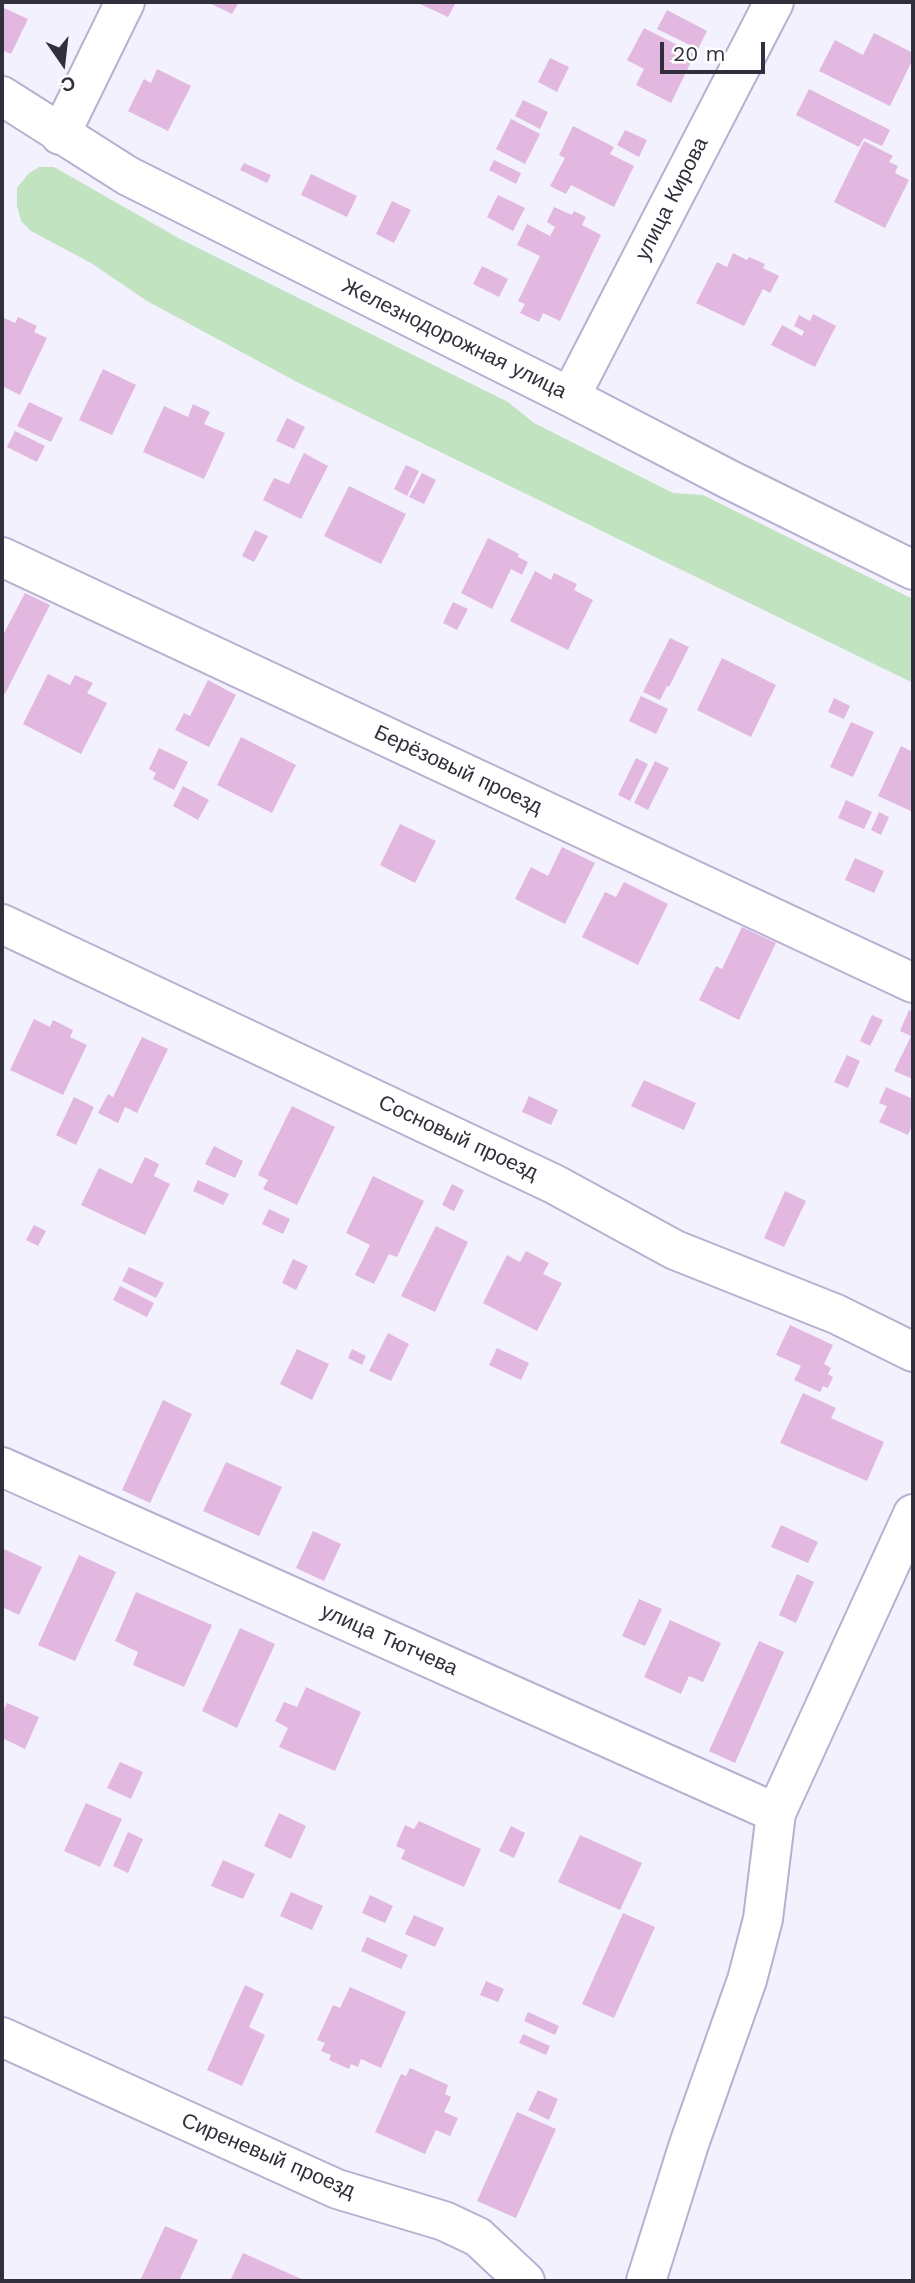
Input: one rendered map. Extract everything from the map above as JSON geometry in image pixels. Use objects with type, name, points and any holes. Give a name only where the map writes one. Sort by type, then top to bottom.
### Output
[{"type":"street","points":[[60,135],[125,2]]},
{"type":"street","name":"улица Кирова","points":[[570,397],[774,2]]},
{"type":"street","name":"Железнодорожная улица","points":[[2,96],[60,135],[139,182],[913,570]]},
{"type":"street","name":"Берёзовый проезд","points":[[2,557],[913,983]]},
{"type":"street","name":"Сосновый проезд","points":[[2,924],[554,1184],[675,1250],[836,1314],[913,1352]]},
{"type":"street","name":"улица Тютчева","points":[[2,1466],[776,1812]]},
{"type":"street","points":[[646,2281],[689,2144],[747,1980],[763,1919],[776,1812],[913,1514]]},
{"type":"street","name":"Сиреневый проезд","points":[[2,2038],[337,2189],[444,2221],[478,2237],[525,2281]]},
{"type":"green space","points":[[39,167],[54,167],[182,240],[508,402],[534,423],[673,493],[703,495],[913,599],[913,683],[297,382],[147,301],[91,263],[31,231],[21,221],[17,206],[17,188],[28,174]]},
{"type":"building","points":[[207,2],[239,2],[232,14]]},
{"type":"building","points":[[416,2],[456,2],[448,17]]},
{"type":"building","points":[[2,7],[28,19],[11,54],[2,50]]},
{"type":"building","points":[[667,10],[707,31],[698,49],[657,29]]},
{"type":"building","points":[[644,28],[695,54],[671,103],[636,85],[644,69],[627,60]]},
{"type":"building","points":[[874,33],[913,53],[913,59],[890,106],[819,71],[835,40],[863,55]]},
{"type":"building","points":[[550,58],[569,67],[557,92],[538,82]]},
{"type":"building","points":[[157,69],[191,86],[168,131],[128,111],[144,79],[151,83]]},
{"type":"building","points":[[809,89],[890,130],[882,146],[864,138],[859,147],[796,115]]},
{"type":"building","points":[[523,100],[548,112],[540,129],[515,116]]},
{"type":"building","points":[[511,119],[540,134],[525,164],[496,149]]},
{"type":"building","points":[[573,126],[614,147],[610,154],[634,166],[614,207],[571,185],[566,194],[550,186],[565,158],[559,155]]},
{"type":"building","points":[[625,130],[647,140],[639,157],[617,145]]},
{"type":"building","points":[[864,141],[893,156],[889,162],[898,166],[895,173],[909,180],[885,228],[834,202]]},
{"type":"building","points":[[494,160],[521,173],[516,184],[489,170]]},
{"type":"building","points":[[244,163],[271,175],[267,183],[240,170]]},
{"type":"building","points":[[311,174],[357,196],[347,217],[301,195]]},
{"type":"building","points":[[498,195],[525,208],[513,231],[487,217]]},
{"type":"building","points":[[392,201],[411,210],[394,243],[376,234]]},
{"type":"building","points":[[554,207],[572,215],[574,211],[586,217],[582,225],[601,235],[560,321],[543,313],[539,322],[520,313],[525,304],[518,301],[540,256],[517,245],[527,224],[550,236],[555,227],[547,222]]},
{"type":"building","points":[[733,253],[765,264],[763,268],[779,276],[770,293],[763,289],[744,326],[696,303],[717,262],[727,267]]},
{"type":"building","points":[[482,266],[508,279],[499,297],[473,284]]},
{"type":"building","points":[[813,314],[836,326],[815,367],[771,345],[782,325],[802,336],[804,331],[794,326],[799,315],[810,321]]},
{"type":"building","points":[[2,317],[15,323],[18,317],[37,326],[34,332],[47,338],[20,395],[2,386]]},
{"type":"building","points":[[103,369],[136,385],[112,435],[79,420]]},
{"type":"building","points":[[29,402],[63,418],[51,442],[17,426]]},
{"type":"building","points":[[193,404],[210,412],[204,424],[225,433],[204,479],[143,452],[164,406],[188,417]]},
{"type":"building","points":[[287,418],[305,427],[294,449],[276,441]]},
{"type":"building","points":[[15,431],[45,446],[37,462],[7,447]]},
{"type":"building","points":[[304,453],[328,466],[301,519],[263,500],[274,478],[289,484]]},
{"type":"building","points":[[406,465],[419,471],[407,496],[394,489]]},
{"type":"building","points":[[422,473],[436,480],[424,504],[409,497]]},
{"type":"building","points":[[349,486],[406,514],[381,564],[324,536]]},
{"type":"building","points":[[255,530],[268,536],[254,562],[242,556]]},
{"type":"building","points":[[488,538],[519,554],[518,557],[528,562],[522,575],[511,569],[492,609],[461,593]]},
{"type":"building","points":[[535,571],[551,580],[554,573],[577,584],[574,590],[593,600],[568,650],[510,621]]},
{"type":"building","points":[[25,593],[50,605],[5,694],[2,692],[2,637]]},
{"type":"building","points":[[453,602],[468,609],[457,630],[443,623]]},
{"type":"building","points":[[670,638],[689,647],[660,700],[643,692]]},
{"type":"building","points":[[722,658],[776,685],[751,737],[697,710]]},
{"type":"building","points":[[48,674],[70,685],[75,675],[93,683],[87,693],[107,703],[81,754],[23,724]]},
{"type":"building","points":[[208,680],[236,695],[209,747],[175,730],[184,713],[190,716]]},
{"type":"building","points":[[641,696],[668,709],[656,734],[629,721]]},
{"type":"building","points":[[834,698],[850,706],[844,719],[828,712]]},
{"type":"building","points":[[851,722],[874,732],[853,777],[830,767]]},
{"type":"building","points":[[241,737],[296,765],[272,813],[217,785]]},
{"type":"building","points":[[901,746],[913,752],[913,812],[878,796]]},
{"type":"building","points":[[159,748],[188,762],[174,790],[153,779],[156,773],[149,769]]},
{"type":"building","points":[[636,758],[648,764],[630,801],[618,795]]},
{"type":"building","points":[[655,761],[669,768],[648,810],[634,803]]},
{"type":"building","points":[[183,786],[209,800],[198,820],[173,806]]},
{"type":"building","points":[[846,800],[872,812],[864,829],[838,818]]},
{"type":"building","points":[[879,812],[889,817],[881,835],[871,830]]},
{"type":"building","points":[[400,824],[436,841],[415,883],[380,865]]},
{"type":"building","points":[[562,847],[595,863],[565,924],[515,899],[531,867],[548,876]]},
{"type":"building","points":[[855,858],[884,871],[874,893],[845,880]]},
{"type":"building","points":[[624,882],[668,904],[638,965],[582,937],[605,892],[616,897]]},
{"type":"building","points":[[742,927],[776,943],[739,1020],[699,1000],[716,966],[722,969]]},
{"type":"building","points":[[909,1010],[913,1012],[913,1079],[894,1071],[911,1036],[900,1031]]},
{"type":"building","points":[[872,1015],[883,1020],[870,1046],[860,1041]]},
{"type":"building","points":[[34,1019],[50,1027],[53,1020],[73,1030],[70,1037],[87,1045],[63,1095],[10,1070]]},
{"type":"building","points":[[142,1037],[168,1049],[137,1113],[125,1107],[118,1123],[98,1113],[108,1094],[113,1097]]},
{"type":"building","points":[[847,1055],[860,1061],[848,1088],[834,1082]]},
{"type":"building","points":[[644,1080],[696,1103],[684,1130],[631,1106]]},
{"type":"building","points":[[886,1087],[913,1099],[913,1123],[908,1135],[879,1122],[887,1106],[879,1103]]},
{"type":"building","points":[[529,1096],[558,1110],[551,1125],[522,1112]]},
{"type":"building","points":[[74,1097],[94,1107],[76,1145],[56,1135]]},
{"type":"building","points":[[292,1106],[335,1127],[297,1205],[263,1189],[268,1180],[258,1175]]},
{"type":"building","points":[[214,1146],[243,1161],[235,1178],[205,1164]]},
{"type":"building","points":[[145,1157],[159,1164],[154,1176],[170,1184],[145,1235],[81,1205],[99,1168],[132,1184]]},
{"type":"building","points":[[373,1176],[424,1201],[397,1257],[389,1254],[374,1284],[355,1275],[370,1245],[346,1233]]},
{"type":"building","points":[[198,1180],[229,1194],[223,1205],[193,1191]]},
{"type":"building","points":[[452,1184],[464,1190],[454,1211],[442,1205]]},
{"type":"building","points":[[785,1191],[806,1201],[784,1247],[764,1238]]},
{"type":"building","points":[[269,1209],[290,1219],[283,1234],[262,1224]]},
{"type":"building","points":[[34,1225],[46,1231],[38,1246],[26,1240]]},
{"type":"building","points":[[436,1226],[468,1242],[435,1312],[401,1296]]},
{"type":"building","points":[[526,1251],[549,1263],[543,1274],[562,1283],[537,1331],[483,1303],[507,1255],[520,1262]]},
{"type":"building","points":[[293,1259],[308,1266],[296,1290],[282,1283]]},
{"type":"building","points":[[129,1267],[164,1283],[156,1298],[122,1281]]},
{"type":"building","points":[[120,1286],[154,1303],[147,1317],[113,1300]]},
{"type":"building","points":[[790,1325],[833,1345],[824,1364],[831,1368],[828,1374],[833,1377],[828,1388],[823,1386],[820,1392],[794,1380],[801,1366],[776,1355]]},
{"type":"building","points":[[388,1333],[409,1344],[391,1381],[369,1371]]},
{"type":"building","points":[[497,1348],[529,1363],[521,1380],[489,1365]]},
{"type":"building","points":[[297,1349],[329,1364],[312,1400],[280,1384]]},
{"type":"building","points":[[352,1349],[366,1356],[362,1365],[348,1358]]},
{"type":"building","points":[[803,1393],[836,1408],[831,1418],[884,1442],[867,1481],[780,1443]]},
{"type":"building","points":[[163,1400],[192,1414],[150,1503],[122,1490]]},
{"type":"building","points":[[226,1462],[282,1487],[259,1536],[203,1511]]},
{"type":"building","points":[[781,1525],[818,1542],[808,1563],[771,1547]]},
{"type":"building","points":[[313,1531],[341,1544],[324,1581],[296,1568]]},
{"type":"building","points":[[2,1548],[42,1567],[19,1615],[2,1607]]},
{"type":"building","points":[[79,1555],[116,1572],[75,1661],[38,1645]]},
{"type":"building","points":[[797,1574],[814,1582],[796,1623],[779,1615]]},
{"type":"building","points":[[136,1592],[212,1625],[184,1687],[133,1665],[138,1652],[115,1641]]},
{"type":"building","points":[[639,1599],[662,1609],[645,1646],[622,1636]]},
{"type":"building","points":[[670,1620],[721,1643],[703,1682],[689,1676],[681,1694],[644,1677]]},
{"type":"building","points":[[240,1628],[275,1644],[237,1728],[202,1711]]},
{"type":"building","points":[[759,1641],[784,1652],[735,1763],[709,1751]]},
{"type":"building","points":[[306,1687],[361,1712],[335,1771],[279,1747],[288,1728],[275,1721],[284,1702],[297,1707]]},
{"type":"building","points":[[7,1703],[39,1717],[25,1749],[2,1738],[2,1714]]},
{"type":"building","points":[[120,1762],[143,1772],[131,1799],[107,1788]]},
{"type":"building","points":[[86,1803],[122,1819],[100,1867],[64,1851]]},
{"type":"building","points":[[279,1813],[306,1826],[291,1859],[264,1846]]},
{"type":"building","points":[[419,1821],[481,1849],[464,1887],[401,1859],[405,1850],[396,1846],[405,1825],[414,1829]]},
{"type":"building","points":[[511,1826],[525,1833],[514,1858],[499,1851]]},
{"type":"building","points":[[128,1832],[143,1839],[128,1873],[113,1866]]},
{"type":"building","points":[[580,1835],[642,1863],[620,1910],[558,1882]]},
{"type":"building","points":[[223,1860],[255,1874],[243,1899],[211,1886]]},
{"type":"building","points":[[291,1892],[323,1906],[312,1930],[280,1916]]},
{"type":"building","points":[[370,1895],[393,1906],[385,1923],[362,1913]]},
{"type":"building","points":[[623,1913],[655,1927],[614,2018],[582,2004]]},
{"type":"building","points":[[414,1915],[444,1928],[435,1947],[405,1934]]},
{"type":"building","points":[[367,1937],[408,1955],[401,1969],[361,1951]]},
{"type":"building","points":[[486,1981],[504,1989],[498,2002],[480,1995]]},
{"type":"building","points":[[245,1985],[264,1994],[249,2027],[265,2035],[242,2086],[207,2070]]},
{"type":"building","points":[[350,1987],[406,2012],[381,2068],[361,2059],[358,2067],[351,2064],[349,2069],[329,2060],[331,2055],[321,2051],[325,2043],[317,2040],[333,2005],[340,2008]]},
{"type":"building","points":[[528,2012],[559,2026],[555,2035],[524,2021]]},
{"type":"building","points":[[523,2034],[550,2046],[546,2055],[519,2043]]},
{"type":"building","points":[[410,2068],[448,2085],[445,2094],[451,2097],[444,2112],[458,2118],[450,2136],[436,2130],[425,2154],[375,2132],[401,2074],[406,2076]]},
{"type":"building","points":[[538,2090],[558,2099],[549,2120],[528,2110]]},
{"type":"building","points":[[517,2112],[556,2129],[516,2218],[477,2201]]},
{"type":"building","points":[[165,2226],[198,2240],[179,2281],[140,2281]]},
{"type":"building","points":[[243,2253],[306,2281],[230,2281]]}]
